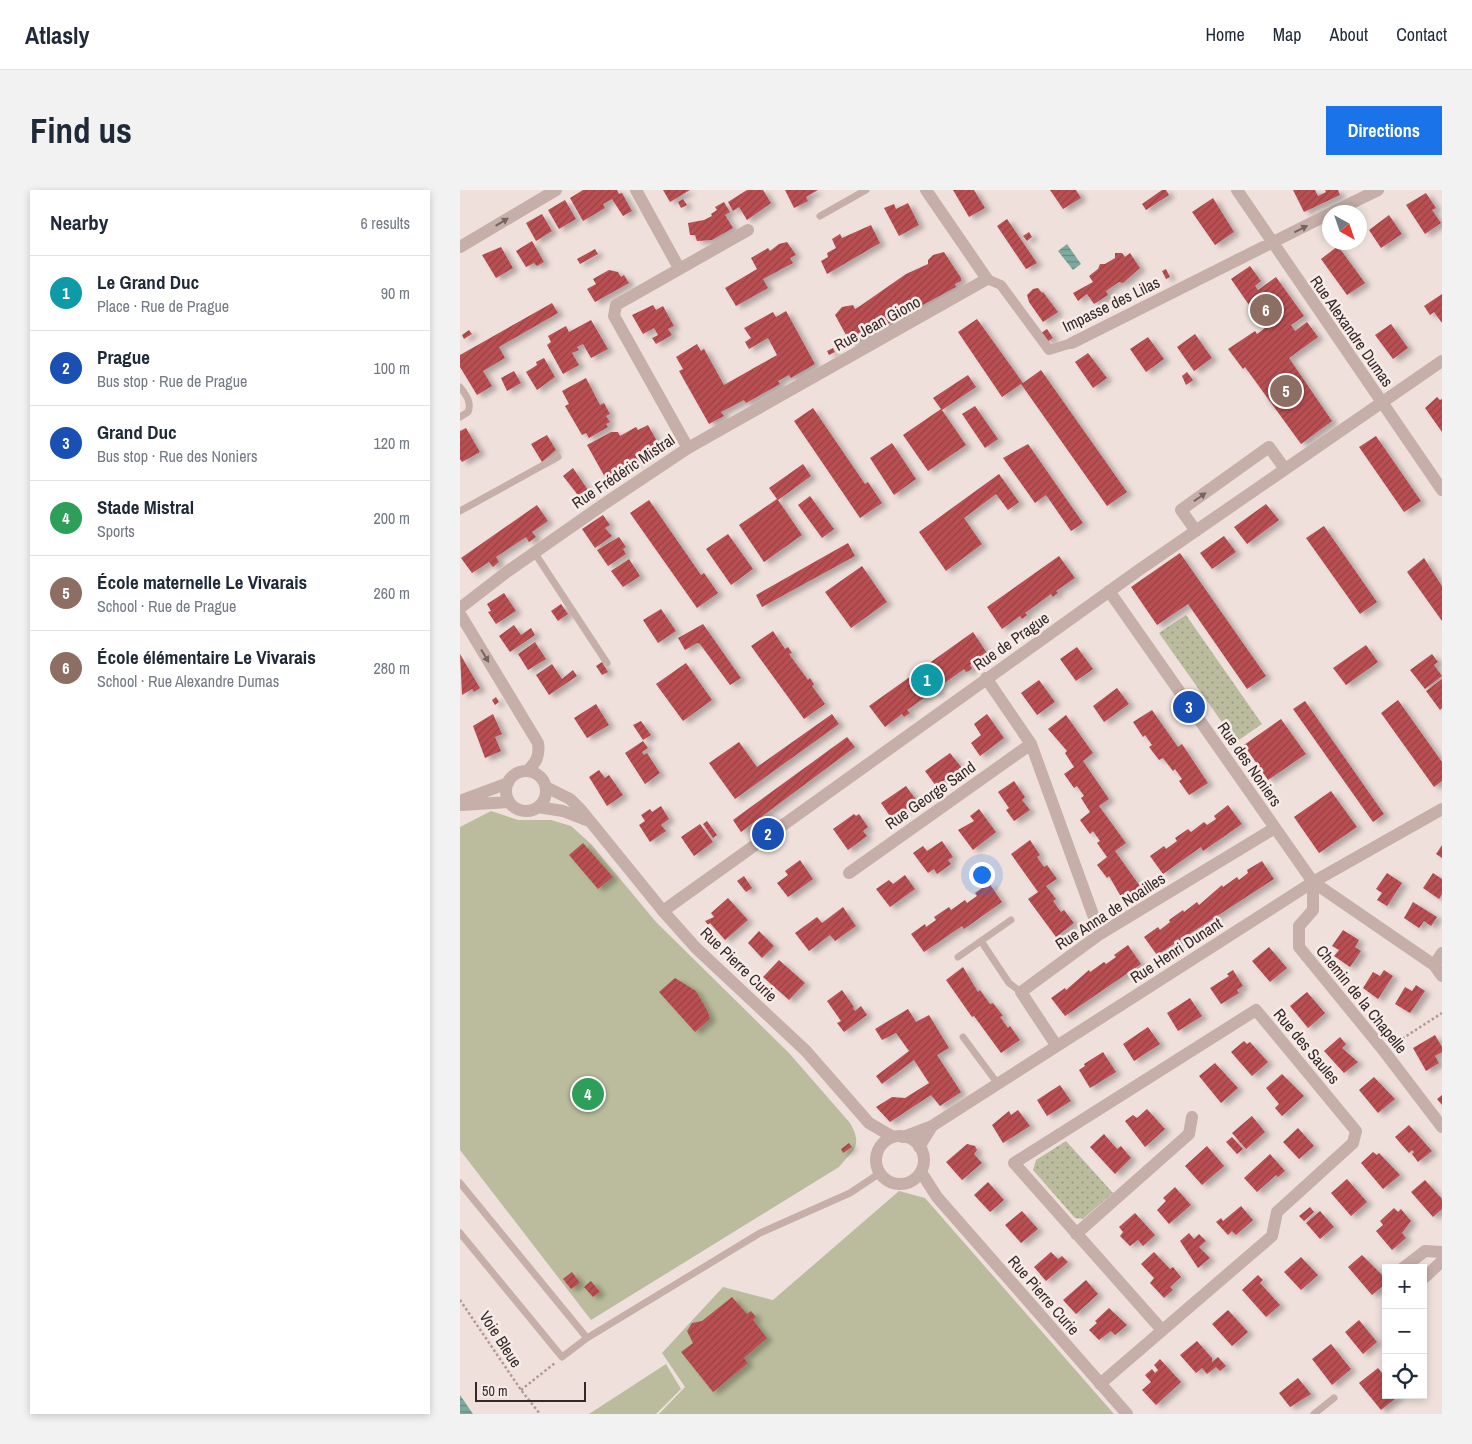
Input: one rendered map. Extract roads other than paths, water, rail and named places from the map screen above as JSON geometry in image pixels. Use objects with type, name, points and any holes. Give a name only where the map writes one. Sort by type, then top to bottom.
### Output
[{"type":"street","points":[[460,247],[556,190]]},
{"type":"street","points":[[636,190],[679,268]]},
{"type":"street","points":[[926,190],[987,279]]},
{"type":"street","name":"Rue Alexandre Dumas","points":[[1237,190],[1442,490]]},
{"type":"street","points":[[1347,205],[1378,190]]},
{"type":"street","name":"Impasse des Lilas","points":[[987,279],[1001,285],[1048,350],[1072,343],[1322,218]]},
{"type":"street","name":"Rue Frédéric Mistral","points":[[460,608],[534,552],[688,448],[614,316],[616,305],[748,230]]},
{"type":"street","name":"Rue Jean Giono","points":[[688,448],[987,279]]},
{"type":"street","name":"Rue de Prague","points":[[663,911],[1109,591],[1442,361]]},
{"type":"street","points":[[1196,531],[1181,510],[1269,447],[1285,470]]},
{"type":"street","name":"Rue des Noniers","points":[[1109,591],[1313,882]]},
{"type":"street","points":[[460,614],[538,744],[539,752],[537,759],[527,771],[512,776],[506,789],[509,802],[513,807],[526,812],[538,807],[546,795],[546,787],[539,776],[527,771]]},
{"type":"street","points":[[986,678],[1031,744],[1100,934]]},
{"type":"street","name":"Rue George Sand","points":[[848,873],[1031,744]]},
{"type":"street","points":[[460,802],[508,783]]},
{"type":"street","name":"Rue Pierre Curie","points":[[546,787],[570,799],[696,948],[806,1051],[869,1123],[878,1150]]},
{"type":"street","points":[[460,805],[509,802]]},
{"type":"street","name":"Rue Pierre Curie","points":[[538,807],[577,814],[592,823]]},
{"type":"street","name":"Rue Henri Dunant","points":[[898,1137],[932,1126],[1313,882],[1442,809]]},
{"type":"street","name":"Rue Anna de Noailles","points":[[1021,992],[1100,934],[1275,828]]},
{"type":"street","points":[[1313,882],[1434,965],[1442,976]]},
{"type":"street","name":"Chemin de la Chapelle","points":[[1313,882],[1313,910],[1299,926],[1299,946],[1384,1051],[1442,1127]]},
{"type":"street","points":[[1434,965],[1442,953]]},
{"type":"street","points":[[1021,992],[1056,1045]]},
{"type":"street","name":"Rue des Saules","points":[[1100,1384],[1272,1236],[1277,1212],[1354,1143],[1356,1131],[1256,1010],[1014,1162],[1162,1330]]},
{"type":"street","points":[[1076,1234],[1189,1134],[1192,1117]]},
{"type":"street","name":"Rue Pierre Curie","points":[[869,1123],[898,1137]]},
{"type":"street","name":"Rue Henri Dunant","points":[[920,1147],[932,1126]]},
{"type":"street","points":[[898,1137],[909,1138],[920,1147],[923,1159],[921,1172],[909,1182],[892,1183],[880,1173],[876,1166],[878,1150],[887,1140],[898,1137]]},
{"type":"street","name":"Rue Pierre Curie","points":[[921,1172],[937,1197],[1128,1414]]},
{"type":"street","name":"Rue Pierre Curie","points":[[909,1182],[937,1197]]},
{"type":"street","points":[[1408,1264],[1425,1251],[1442,1252]]},
{"type":"street","points":[[1427,1275],[1442,1262]]},
{"type":"lane","points":[[820,216],[866,190]]},
{"type":"lane","points":[[460,387],[466,395],[470,406],[468,412],[460,417]]},
{"type":"lane","points":[[460,511],[558,457]]},
{"type":"lane","points":[[534,552],[608,662]]},
{"type":"lane","points":[[958,957],[1011,920]]},
{"type":"lane","points":[[981,941],[1009,983],[1021,992]]},
{"type":"lane","points":[[963,1037],[998,1084]]},
{"type":"lane","points":[[460,1233],[562,1357],[587,1338],[760,1233],[850,1192],[880,1173]]},
{"type":"lane","points":[[460,1182],[587,1338]]},
{"type":"lane","points":[[1314,1414],[1334,1398]]},
{"type":"water","points":[[1067,244],[1081,264],[1073,270],[1058,251]]},
{"type":"water","points":[[460,1395],[473,1414],[460,1414]]},
{"type":"place","name":"École élémentaire Le Vivarais","points":[[1266,310]]},
{"type":"place","name":"École maternelle Le Vivarais","points":[[1286,391]]},
{"type":"place","name":"Le Grand Duc","points":[[927,680]]},
{"type":"place","name":"Grand Duc","points":[[1189,707]]},
{"type":"place","name":"Prague","points":[[768,834]]},
{"type":"place","name":"Stade Mistral","points":[[588,1094]]}]
